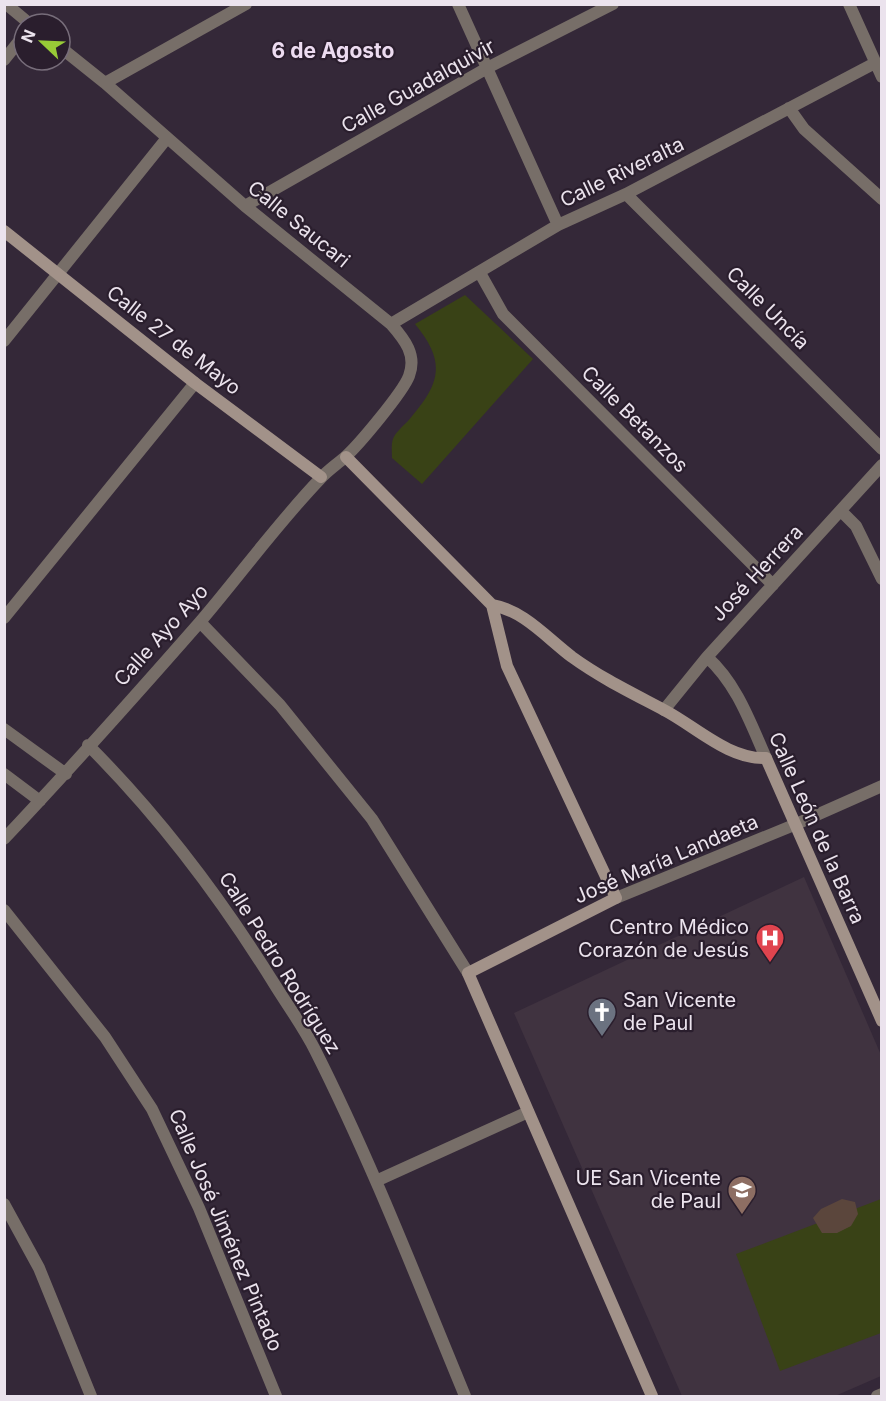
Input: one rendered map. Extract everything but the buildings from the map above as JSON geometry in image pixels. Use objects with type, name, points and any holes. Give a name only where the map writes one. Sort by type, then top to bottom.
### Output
[{"type":"street","points":[[105,83],[246,4]]},
{"type":"street","points":[[458,4],[489,67],[558,225]]},
{"type":"street","name":"Calle Guadalquivir","points":[[245,206],[489,67],[613,4]]},
{"type":"street","points":[[849,4],[882,77]]},
{"type":"street","name":"Calle Saucari","points":[[72,57],[245,206],[391,324],[411,351],[412,363],[409,378],[346,457]]},
{"type":"street","name":"Calle Riveralta","points":[[391,324],[558,225],[626,194],[875,63]]},
{"type":"street","points":[[789,108],[804,129],[882,199]]},
{"type":"street","points":[[4,341],[166,138]]},
{"type":"street","name":"Calle Uncía","points":[[626,194],[882,449]]},
{"type":"street","name":"Calle 27 de Mayo","points":[[4,231],[195,383],[321,477]]},
{"type":"street","name":"Calle Betanzos","points":[[480,273],[503,314],[773,585]]},
{"type":"street","points":[[4,618],[195,383]]},
{"type":"street","points":[[346,457],[492,606],[507,666],[616,898]]},
{"type":"street","name":"Calle Ayo Ayo","points":[[4,838],[66,774],[88,745],[200,622],[321,477],[346,457]]},
{"type":"street","name":"José Herrera","points":[[664,710],[707,657],[882,465]]},
{"type":"street","points":[[841,511],[856,526],[882,579]]},
{"type":"street","points":[[492,606],[506,607],[624,691],[664,710],[730,749],[753,759],[766,758]]},
{"type":"street","points":[[200,622],[280,705],[372,819],[468,973],[652,1396]]},
{"type":"street","name":"Calle León de la Barra","points":[[707,657],[721,669],[734,687],[882,1021]]},
{"type":"street","points":[[4,729],[66,774]]},
{"type":"street","name":"Calle Pedro Rodríguez","points":[[88,745],[136,793],[202,876],[253,948],[314,1048],[376,1181],[465,1396]]},
{"type":"street","points":[[4,774],[39,801]]},
{"type":"street","name":"José María Landaeta","points":[[468,973],[616,898],[882,786]]},
{"type":"street","name":"Calle José Jiménez Pintado","points":[[4,910],[105,1037],[152,1109],[199,1208],[276,1396]]},
{"type":"street","points":[[376,1181],[528,1112]]},
{"type":"street","points":[[4,1204],[39,1268],[91,1396]]},
{"type":"street","points":[[877,1396],[882,1394]]},
{"type":"shaded area","name":"UE San Vicente de Paul","points":[[804,877],[881,1055],[881,1376],[835,1396],[682,1396],[514,1013]]},
{"type":"green space","points":[[465,295],[533,359],[422,484],[392,458],[394,437],[427,396],[436,374],[432,351],[415,324]]},
{"type":"green space","points":[[881,1199],[881,1333],[780,1371],[736,1254]]},
{"type":"place","name":"Centro Médico Corazón de Jesús","points":[[770,964]]},
{"type":"place","name":"San Vicente de Paul","points":[[602,1038]]},
{"type":"place","name":"UE San Vicente de Paul","points":[[742,1216]]},
{"type":"district","name":"6 de Agosto","points":[[333,51]]}]
